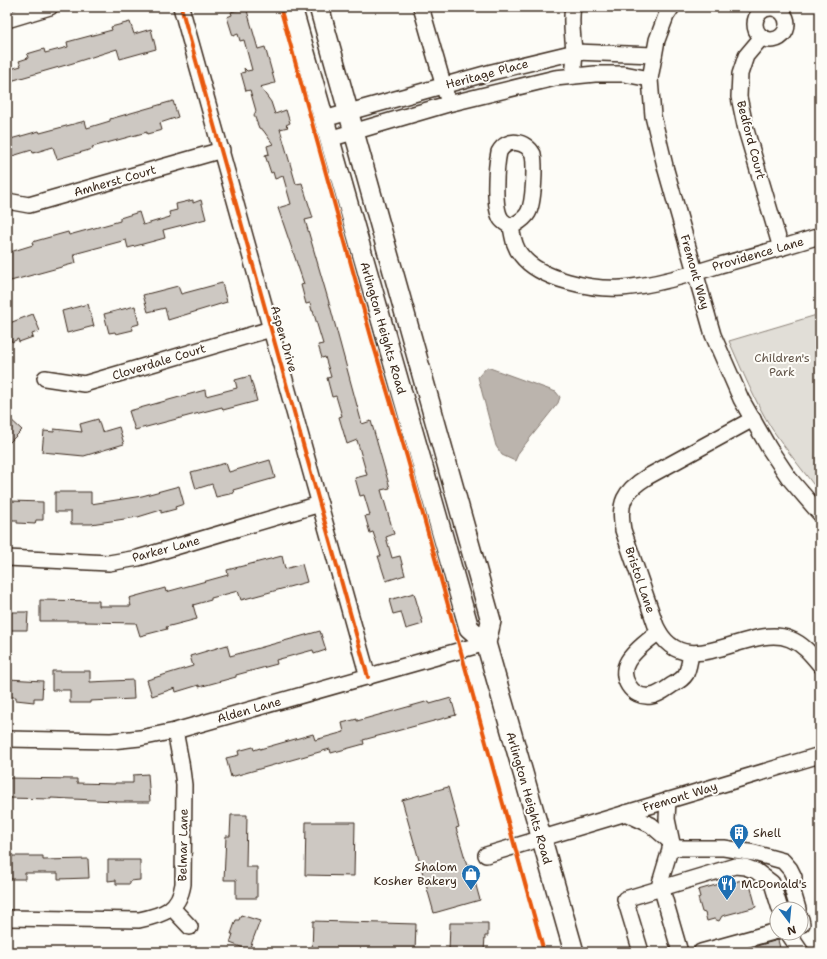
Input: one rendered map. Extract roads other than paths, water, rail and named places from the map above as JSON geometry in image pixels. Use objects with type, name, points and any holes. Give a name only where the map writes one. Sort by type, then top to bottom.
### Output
[{"type":"main road","name":"Arlington Heights Road","points":[[292,7],[470,628],[486,643]]},
{"type":"main road","name":"Arlington Heights Road","points":[[319,7],[491,621],[486,643],[540,838],[573,949]]},
{"type":"street","points":[[7,20],[50,7]]},
{"type":"street","name":"Aspen Drive","points":[[181,7],[368,677]]},
{"type":"street","points":[[421,7],[448,104]]},
{"type":"street","points":[[573,7],[572,36],[575,52],[573,76]]},
{"type":"street","name":"Fremont Way","points":[[672,7],[666,16],[657,40],[654,55],[650,79],[653,116],[666,170],[713,336],[741,399],[769,448],[789,478],[820,514]]},
{"type":"street","name":"Bedford Court","points":[[762,37],[746,56],[740,74],[739,97],[746,130],[781,248]]},
{"type":"street","name":"Heritage Place","points":[[324,119],[492,72],[575,52],[654,55]]},
{"type":"street","name":"Heritage Place","points":[[329,139],[448,104],[555,78],[595,74],[624,74],[650,79]]},
{"type":"street","name":"Providence Lane","points":[[511,227],[527,214],[532,202],[533,154],[526,146],[517,142],[504,146],[499,152],[497,209],[501,218],[511,227],[513,241],[521,256],[542,272],[567,282],[591,287],[621,288],[695,273],[820,236]]},
{"type":"street","name":"Amherst Court","points":[[7,201],[29,205],[222,150]]},
{"type":"street","name":"Cloverdale Court","points":[[45,378],[84,384],[271,329]]},
{"type":"street","name":"Bristol Lane","points":[[753,419],[633,486],[623,501],[621,512],[623,530],[659,632],[663,639],[671,646],[680,651],[691,653],[776,636],[790,639],[806,648],[820,665]]},
{"type":"street","name":"Parker Lane","points":[[7,558],[109,563],[131,559],[320,504]]},
{"type":"street","points":[[659,632],[645,642],[627,662],[625,676],[629,687],[633,692],[639,695],[651,696],[658,694],[683,678],[688,668],[691,653]]},
{"type":"street","name":"Alden Lane","points":[[7,739],[112,741],[140,738],[175,731],[486,643]]},
{"type":"street","name":"Belmar Lane","points":[[172,908],[181,895],[183,884],[184,785],[175,731]]},
{"type":"street","name":"Fremont Way","points":[[486,855],[820,755]]},
{"type":"street","points":[[668,800],[668,819],[671,846],[660,883],[680,952]]},
{"type":"street","points":[[625,813],[651,825],[671,846],[724,848],[754,853],[783,861],[790,869],[794,877],[793,892],[796,901]]},
{"type":"street","points":[[641,952],[626,899],[735,866],[745,867],[756,871],[772,883],[778,901]]},
{"type":"street","points":[[7,918],[139,920],[153,917],[172,908],[190,927]]},
{"type":"street","points":[[700,952],[769,933]]},
{"type":"street","points":[[793,941],[801,952]]},
{"type":"place","name":"Shell","points":[[739,850]]},
{"type":"place","name":"Shalom Kosher Bakery","points":[[471,891]]},
{"type":"place","name":"McDonald's","points":[[727,901]]},
{"type":"park label","name":"Children's Park","points":[[782,365]]}]
